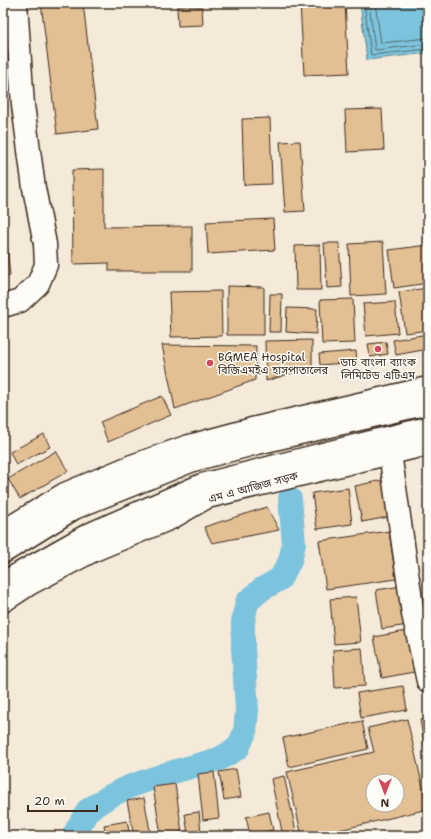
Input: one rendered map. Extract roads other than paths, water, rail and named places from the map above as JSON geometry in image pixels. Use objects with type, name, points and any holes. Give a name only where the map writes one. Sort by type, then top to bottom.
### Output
[{"type":"main road","points":[[3,306],[20,301],[38,284],[46,265],[45,244],[34,188],[23,105],[16,3]]},
{"type":"main road","points":[[3,532],[66,494],[132,466],[189,446],[252,429],[428,388]]},
{"type":"main road","points":[[3,552],[74,508],[193,460],[257,443],[428,403]]},
{"type":"main road","points":[[3,583],[88,535],[202,485],[320,454],[428,428]]},
{"type":"main road","name":"এম এ আজিজ সড়ক","points":[[3,601],[29,584],[94,550],[171,518],[207,498],[428,444]]},
{"type":"main road","points":[[390,453],[413,614],[428,681]]},
{"type":"water","points":[[360,3],[428,3],[428,53],[367,60]]},
{"type":"waterway","points":[[75,836],[75,833],[88,810],[110,796],[131,786],[166,774],[219,759],[238,748],[245,732],[247,710],[243,648],[243,622],[247,602],[262,589],[280,579],[290,561],[294,543],[290,499]]},
{"type":"place","name":"ডাচ বাংলা ব্যাংক লিমিটেড এটিএম","points":[[378,349]]},
{"type":"place","name":"BGMEA Hospital বিজিএমইএ হাসপাতালের","points":[[210,363]]}]
